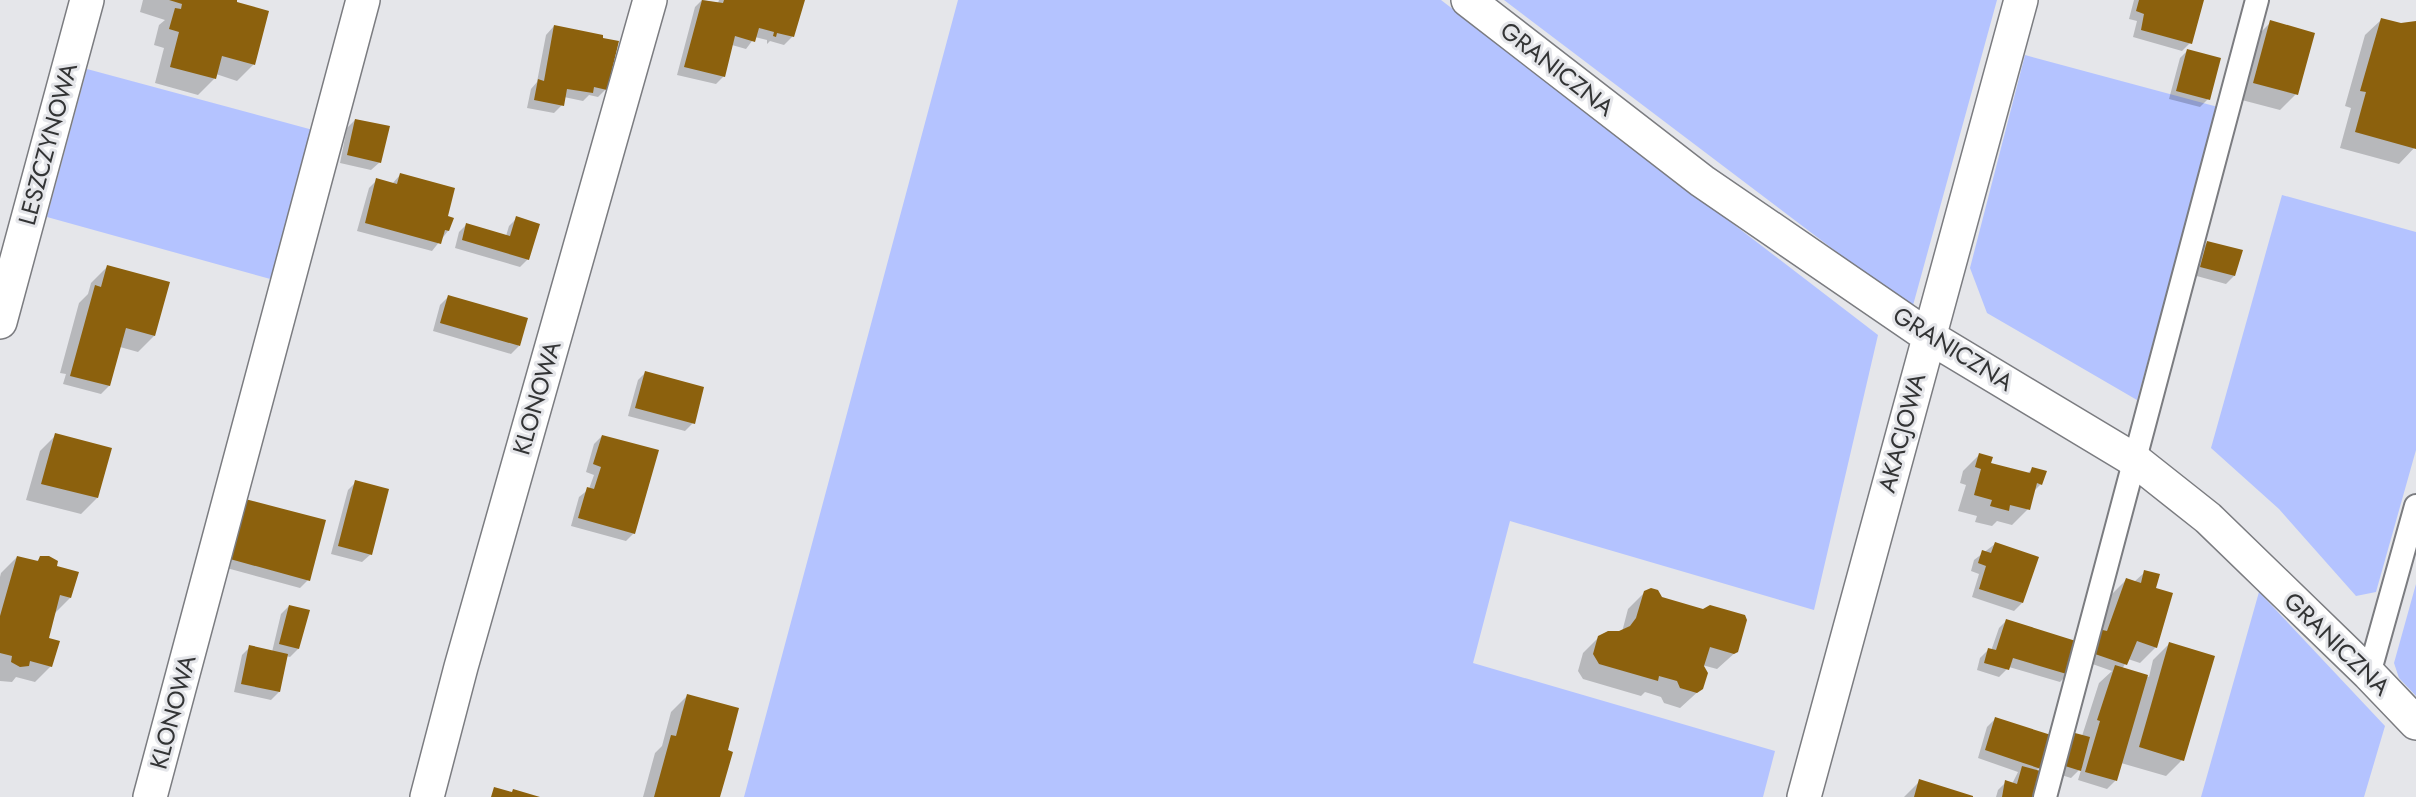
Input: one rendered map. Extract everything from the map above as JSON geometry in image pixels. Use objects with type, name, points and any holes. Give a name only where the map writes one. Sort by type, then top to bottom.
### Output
[{"type":"street","name":"LESZCZYNOWA","points":[[0,322],[87,0]]},
{"type":"street","name":"KLONOWA","points":[[150,797],[363,0]]},
{"type":"street","name":"KLONOWA","points":[[427,797],[461,667],[650,0]]},
{"type":"street","name":"GRANICZNA","points":[[1468,0],[1702,181],[1928,336],[2136,461],[2208,518],[2369,674],[2416,723]]},
{"type":"street","name":"AKACJOWA","points":[[1804,797],[2021,0]]},
{"type":"lane","points":[[2045,797],[2257,0]]},
{"type":"lane","points":[[2369,674],[2416,506]]},
{"type":"shaded area","points":[[958,0],[1441,0],[1878,335],[1814,610],[1510,521],[1473,663],[1775,751],[1763,797],[744,797]]},
{"type":"shaded area","points":[[1504,0],[1997,0],[1912,309]]},
{"type":"shaded area","points":[[2025,55],[2218,107],[2137,400],[1987,313],[1970,268]]},
{"type":"shaded area","points":[[87,69],[313,130],[274,280],[47,217]]},
{"type":"shaded area","points":[[2282,195],[2416,232],[2416,450],[2376,592],[2356,596],[2279,509],[2211,448]]},
{"type":"shaded area","points":[[2416,584],[2416,696],[2399,678],[2394,663]]},
{"type":"shaded area","points":[[2259,592],[2385,726],[2364,797],[2201,797]]},
{"type":"building","points":[[169,0],[237,0],[237,2],[269,11],[255,65],[222,56],[216,79],[170,67],[179,32],[169,29],[175,8],[181,9],[182,4]]},
{"type":"building","points":[[702,0],[723,3],[724,0],[805,0],[794,37],[777,33],[776,37],[773,36],[774,32],[759,28],[755,42],[735,36],[725,77],[684,67]]},
{"type":"building","points":[[2139,0],[2204,0],[2192,44],[2141,30],[2144,14],[2136,11]]},
{"type":"building","points":[[2381,18],[2401,23],[2416,21],[2416,149],[2355,132],[2366,92],[2360,91]]},
{"type":"building","points":[[2270,20],[2315,33],[2298,95],[2253,83]]},
{"type":"building","points":[[554,25],[603,35],[603,38],[619,41],[607,90],[594,87],[593,93],[567,89],[564,106],[534,100],[538,79],[544,81]]},
{"type":"building","points":[[2187,49],[2221,58],[2210,100],[2176,91]]},
{"type":"building","points":[[355,119],[390,126],[381,163],[347,155]]},
{"type":"building","points":[[400,173],[455,188],[448,216],[454,218],[449,231],[445,230],[441,244],[365,223],[376,178],[397,184]]},
{"type":"building","points":[[516,216],[540,224],[529,260],[462,240],[466,223],[510,236]]},
{"type":"building","points":[[2207,241],[2243,250],[2235,276],[2200,267]]},
{"type":"building","points":[[107,265],[170,282],[155,336],[126,328],[110,386],[70,376],[95,285],[101,287]]},
{"type":"building","points":[[448,295],[528,318],[520,346],[440,323]]},
{"type":"building","points":[[645,371],[704,387],[695,424],[635,408]]},
{"type":"building","points":[[55,433],[112,448],[98,498],[41,484]]},
{"type":"building","points":[[602,435],[659,450],[635,534],[578,518],[587,487],[594,489],[601,467],[593,464]]},
{"type":"building","points":[[1979,453],[1993,457],[1991,463],[2030,473],[2032,467],[2047,471],[2042,485],[2037,483],[2030,510],[2010,505],[2009,511],[1990,506],[1992,500],[1974,495],[1981,469],[1975,467]]},
{"type":"building","points":[[355,480],[389,489],[372,555],[338,546]]},
{"type":"building","points":[[245,499],[326,520],[310,581],[230,559]]},
{"type":"building","points":[[1995,542],[2039,557],[2023,603],[1979,589],[1986,566],[1978,563],[1982,550],[1991,553]]},
{"type":"building","points":[[17,556],[38,561],[40,556],[49,556],[58,561],[57,566],[79,572],[71,598],[60,595],[49,638],[60,641],[52,667],[30,661],[29,666],[20,667],[11,662],[12,656],[0,653],[0,616]]},
{"type":"building","points":[[2144,570],[2160,574],[2156,588],[2173,593],[2157,648],[2137,641],[2127,665],[2092,653],[2098,629],[2107,631],[2126,578],[2141,583]]},
{"type":"building","points":[[1651,588],[1658,590],[1662,597],[1703,609],[1710,605],[1745,615],[1747,620],[1738,652],[1734,654],[1710,647],[1704,666],[1708,673],[1703,689],[1697,693],[1680,688],[1677,681],[1659,676],[1658,681],[1599,664],[1593,654],[1598,636],[1630,626],[1636,618],[1644,591]]},
{"type":"building","points":[[289,605],[310,610],[299,649],[279,644]]},
{"type":"building","points":[[2006,619],[2079,642],[2070,675],[2013,658],[2009,670],[1984,663],[1988,648],[1996,650]]},
{"type":"building","points":[[2169,642],[2215,656],[2184,761],[2139,747]]},
{"type":"building","points":[[249,645],[288,654],[280,692],[241,684]]},
{"type":"building","points":[[2115,665],[2148,675],[2117,781],[2085,772],[2100,721],[2097,720]]},
{"type":"building","points":[[687,694],[739,708],[728,750],[733,752],[720,797],[654,797],[671,735],[676,736]]},
{"type":"building","points":[[1995,717],[2051,735],[2041,769],[1985,750]]},
{"type":"building","points":[[2075,733],[2090,737],[2081,771],[2065,766]]},
{"type":"building","points":[[2022,766],[2044,772],[2037,797],[2002,797],[2005,780],[2017,784]]},
{"type":"building","points":[[1919,779],[1973,796],[1973,797],[1914,797]]},
{"type":"building","points":[[494,787],[512,792],[513,789],[540,797],[491,797]]}]
